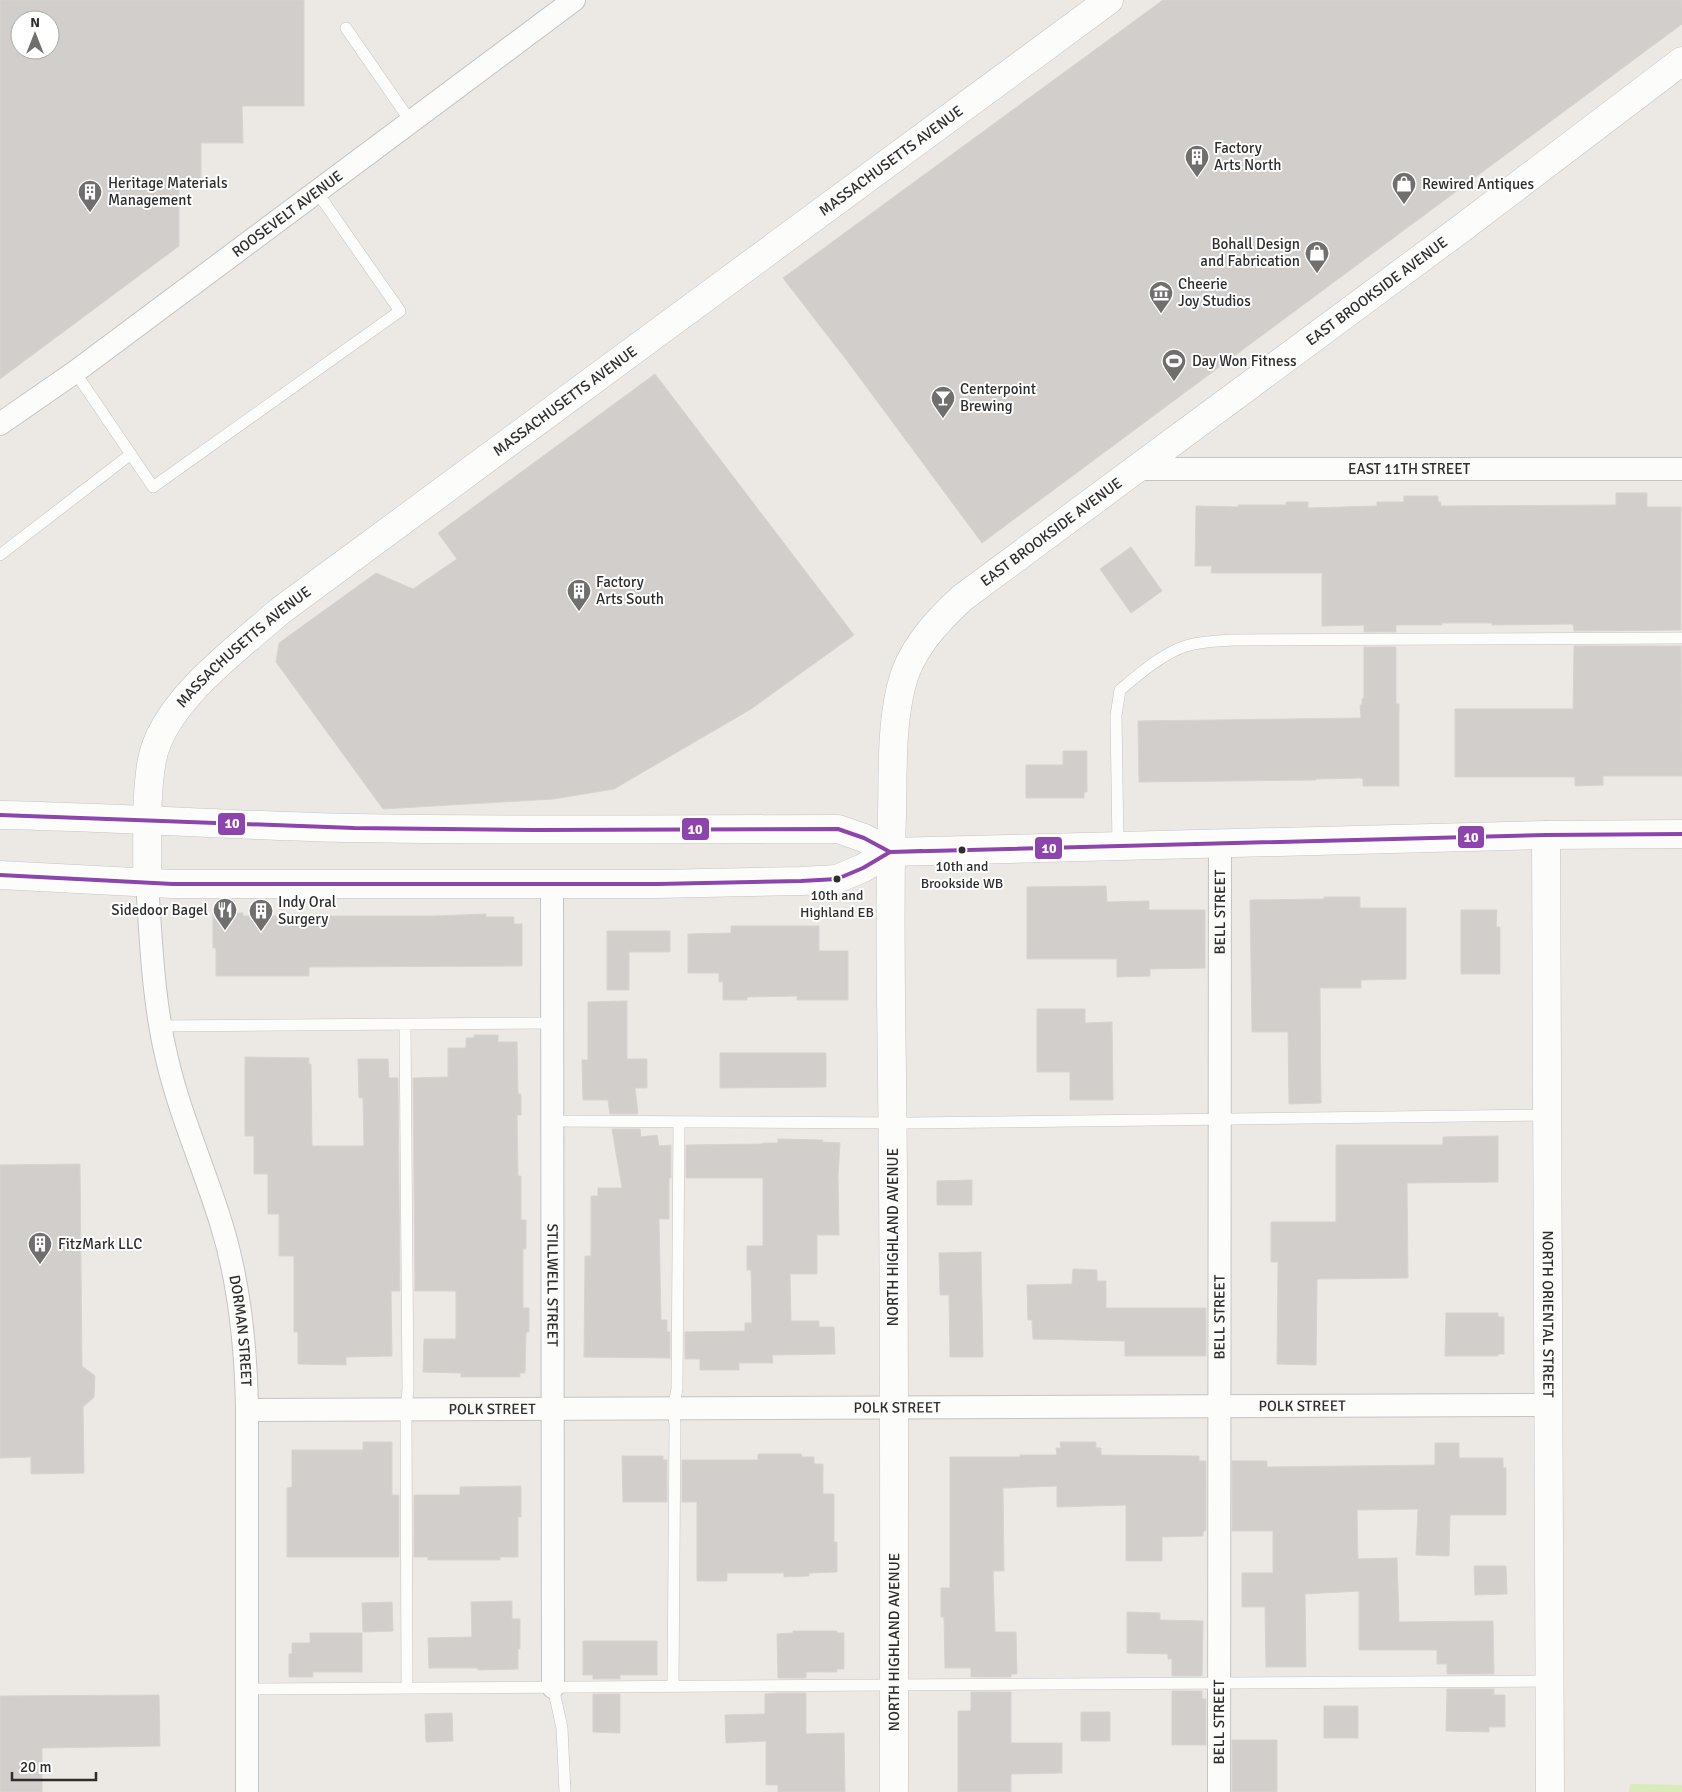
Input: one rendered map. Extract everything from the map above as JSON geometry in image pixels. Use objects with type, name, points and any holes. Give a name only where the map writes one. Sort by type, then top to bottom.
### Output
[{"type":"street","name":"ROOSEVELT AVENUE","points":[[0,424],[75,372],[574,0]]},
{"type":"street","name":"MASSACHUSETTS AVENUE","points":[[147,882],[149,783],[152,758],[161,733],[171,715],[188,694],[205,678],[280,611],[1109,0]]},
{"type":"street","name":"EAST BROOKSIDE AVENUE","points":[[901,683],[915,651],[931,630],[957,603],[1052,530],[1462,228],[1682,61]]},
{"type":"street","name":"EAST 11TH STREET","points":[[1137,469],[1682,469]]},
{"type":"street","name":"NORTH HIGHLAND AVENUE","points":[[894,1792],[895,1407],[890,852],[894,732],[901,683]]},
{"type":"street","points":[[0,814],[354,828],[838,829],[864,838],[890,852]]},
{"type":"street","points":[[0,875],[173,884],[658,884],[837,880],[863,868],[890,852],[1546,835],[1682,834]]},
{"type":"street","name":"NORTH ORIENTAL STREET","points":[[1546,835],[1550,1792]]},
{"type":"street","name":"BELL STREET","points":[[1219,1792],[1220,843]]},
{"type":"street","name":"DORMAN STREET","points":[[147,882],[155,988],[161,1026],[173,1082],[187,1128],[221,1223],[236,1278],[247,1366],[247,1792]]},
{"type":"street","name":"STILLWELL STREET","points":[[552,883],[553,1687]]},
{"type":"street","name":"POLK STREET","points":[[247,1410],[1548,1404]]},
{"type":"lane","points":[[346,28],[411,122]]},
{"type":"lane","points":[[75,372],[153,487],[400,311],[317,192]]},
{"type":"lane","points":[[0,555],[131,454]]},
{"type":"lane","points":[[1118,846],[1116,715],[1120,690],[1144,670],[1184,647],[1206,641],[1233,640],[1682,638]]},
{"type":"lane","points":[[161,1026],[552,1023]]},
{"type":"lane","points":[[405,1025],[408,1379],[406,1409],[407,1688]]},
{"type":"lane","points":[[552,1122],[1220,1120],[1547,1115]]},
{"type":"lane","points":[[673,1687],[675,1425],[673,1408],[676,1389],[679,1122]]},
{"type":"lane","points":[[247,1689],[1549,1681]]},
{"type":"lane","points":[[553,1687],[562,1728],[565,1792]]},
{"type":"green space","points":[[1630,1784],[1682,1785],[1682,1792],[1629,1792]]},
{"type":"building","name":"Heritage Materials Management","points":[[0,0],[304,0],[304,106],[242,106],[243,143],[201,143],[201,180],[179,180],[179,246],[0,379]]},
{"type":"building","name":"Factory Arts North","points":[[1163,0],[1682,0],[1682,24],[982,543],[848,362],[783,278]]},
{"type":"building","name":"Factory Arts South","points":[[655,374],[854,635],[751,709],[614,789],[553,799],[383,809],[276,662],[279,643],[376,573],[413,589],[457,559],[438,533]]},
{"type":"building","points":[[1616,493],[1647,493],[1647,507],[1681,507],[1681,630],[1574,631],[1573,624],[1492,625],[1492,623],[1442,623],[1442,625],[1396,625],[1396,632],[1364,632],[1364,625],[1322,626],[1322,573],[1211,573],[1212,566],[1195,566],[1196,506],[1238,507],[1238,505],[1286,505],[1286,502],[1308,502],[1308,508],[1377,506],[1377,502],[1404,502],[1404,496],[1438,496],[1438,502],[1441,502],[1441,506],[1616,505]]},
{"type":"building","points":[[1131,547],[1162,591],[1131,613],[1100,569]]},
{"type":"building","points":[[1574,646],[1681,646],[1682,776],[1603,776],[1603,785],[1575,786],[1575,777],[1455,777],[1455,709],[1573,709]]},
{"type":"building","points":[[1364,647],[1396,647],[1396,704],[1399,704],[1399,786],[1363,786],[1363,779],[1361,778],[1139,782],[1138,721],[1361,718],[1360,705],[1362,705],[1362,699],[1364,698]]},
{"type":"building","points":[[1063,751],[1087,751],[1087,792],[1084,792],[1084,798],[1026,798],[1026,765],[1063,765]]},
{"type":"building","points":[[1106,886],[1107,902],[1149,901],[1149,910],[1205,910],[1205,968],[1150,969],[1150,976],[1117,977],[1117,959],[1027,959],[1027,887]]},
{"type":"building","points":[[1324,897],[1360,897],[1360,908],[1406,908],[1406,979],[1361,980],[1361,988],[1320,988],[1321,1103],[1289,1104],[1288,1032],[1252,1032],[1250,900],[1324,899]]},
{"type":"building","points":[[1461,910],[1497,910],[1496,927],[1500,927],[1500,974],[1461,974]]},
{"type":"building","points":[[213,913],[243,913],[243,916],[434,916],[486,914],[486,917],[514,917],[514,924],[522,924],[522,966],[309,967],[309,976],[216,976],[216,948],[213,948]]},
{"type":"building","points":[[731,926],[819,926],[819,951],[848,951],[848,1000],[797,1000],[797,996],[747,997],[747,1000],[723,1000],[723,982],[719,982],[719,973],[688,973],[688,934],[731,933]]},
{"type":"building","points":[[607,931],[670,931],[670,952],[629,952],[629,990],[607,990]]},
{"type":"building","points":[[627,1001],[627,1059],[647,1059],[647,1088],[635,1088],[638,1114],[610,1114],[608,1100],[583,1100],[582,1060],[588,1060],[588,1002]]},
{"type":"building","points":[[1037,1009],[1085,1009],[1085,1023],[1112,1022],[1113,1100],[1070,1100],[1070,1072],[1037,1072]]},
{"type":"building","points":[[474,1035],[498,1035],[498,1042],[517,1042],[518,1094],[521,1094],[521,1115],[517,1115],[518,1176],[521,1176],[521,1220],[526,1220],[526,1249],[523,1249],[523,1308],[529,1308],[529,1332],[526,1332],[525,1373],[520,1373],[520,1377],[461,1377],[461,1373],[423,1372],[424,1339],[456,1339],[456,1291],[415,1291],[413,1078],[448,1077],[448,1048],[466,1048],[466,1038],[474,1038]]},
{"type":"building","points":[[720,1053],[826,1053],[826,1087],[720,1088]]},
{"type":"building","points":[[245,1057],[309,1058],[309,1064],[311,1064],[312,1146],[364,1146],[363,1098],[359,1098],[358,1059],[388,1059],[389,1078],[398,1078],[400,1291],[391,1291],[392,1356],[346,1357],[346,1365],[298,1364],[298,1332],[294,1332],[294,1256],[279,1256],[279,1214],[268,1214],[268,1174],[254,1174],[254,1136],[245,1136]]},
{"type":"building","points":[[612,1129],[640,1129],[641,1137],[657,1135],[659,1146],[671,1145],[669,1219],[659,1219],[661,1320],[667,1320],[667,1332],[670,1332],[670,1358],[584,1357],[585,1256],[591,1256],[591,1196],[598,1196],[598,1188],[622,1188]]},
{"type":"building","points":[[1498,1136],[1498,1182],[1407,1183],[1408,1278],[1317,1279],[1316,1365],[1277,1364],[1278,1262],[1271,1262],[1271,1222],[1336,1222],[1336,1145],[1443,1145],[1443,1137]]},
{"type":"building","points":[[778,1139],[823,1140],[822,1142],[840,1143],[838,1176],[839,1235],[817,1235],[817,1274],[790,1274],[791,1321],[819,1321],[819,1327],[834,1327],[835,1354],[772,1355],[773,1363],[739,1363],[739,1370],[700,1370],[700,1359],[685,1359],[685,1332],[745,1331],[745,1323],[752,1323],[751,1270],[747,1270],[747,1246],[763,1246],[763,1178],[686,1178],[686,1145],[763,1144],[778,1143]]},
{"type":"building","name":"FitzMark LLC","points":[[80,1164],[82,1366],[95,1376],[94,1397],[83,1407],[84,1473],[31,1474],[31,1457],[0,1458],[0,1165]]},
{"type":"building","points":[[972,1180],[972,1205],[937,1205],[937,1181]]},
{"type":"building","points":[[981,1252],[983,1357],[950,1357],[949,1295],[940,1295],[939,1253]]},
{"type":"building","points":[[1073,1269],[1097,1270],[1097,1281],[1106,1281],[1106,1308],[1206,1308],[1206,1356],[1125,1356],[1125,1341],[1033,1339],[1032,1320],[1028,1320],[1027,1285],[1072,1284]]},
{"type":"building","points":[[1446,1313],[1498,1313],[1498,1317],[1504,1317],[1504,1354],[1498,1354],[1498,1356],[1445,1356]]},
{"type":"building","points":[[363,1442],[392,1442],[392,1495],[399,1495],[399,1557],[287,1557],[287,1488],[292,1487],[292,1450],[363,1450]]},
{"type":"building","points":[[1060,1442],[1096,1442],[1096,1448],[1101,1448],[1101,1455],[1199,1456],[1199,1461],[1206,1461],[1206,1531],[1203,1531],[1203,1536],[1162,1537],[1162,1561],[1126,1561],[1126,1505],[1057,1507],[1057,1486],[1003,1488],[1004,1571],[993,1571],[995,1632],[1016,1632],[1017,1674],[1011,1674],[1011,1677],[971,1677],[971,1668],[945,1668],[944,1617],[941,1617],[941,1588],[950,1588],[950,1457],[1057,1455],[1056,1448],[1061,1448]]},
{"type":"building","points":[[1435,1443],[1459,1443],[1459,1458],[1503,1458],[1503,1468],[1506,1468],[1506,1515],[1450,1515],[1449,1556],[1416,1555],[1418,1509],[1357,1510],[1358,1559],[1397,1558],[1399,1622],[1493,1621],[1494,1674],[1447,1674],[1447,1664],[1437,1664],[1437,1650],[1359,1650],[1359,1591],[1305,1594],[1306,1667],[1266,1667],[1265,1607],[1242,1607],[1242,1573],[1273,1573],[1273,1531],[1232,1531],[1232,1461],[1267,1461],[1267,1467],[1435,1465]]},
{"type":"building","points":[[758,1454],[801,1454],[802,1457],[814,1457],[814,1464],[823,1464],[823,1494],[834,1494],[834,1542],[837,1542],[837,1572],[809,1573],[809,1576],[784,1577],[784,1573],[727,1573],[727,1581],[697,1581],[697,1502],[682,1502],[682,1460],[758,1460]]},
{"type":"building","points":[[622,1456],[663,1456],[663,1460],[667,1460],[667,1502],[623,1502]]},
{"type":"building","points":[[521,1486],[521,1517],[518,1517],[518,1557],[500,1557],[500,1560],[428,1560],[428,1557],[414,1557],[414,1495],[460,1495],[460,1487]]},
{"type":"building","points":[[1474,1566],[1506,1566],[1507,1594],[1475,1595]]},
{"type":"building","points":[[512,1601],[512,1619],[520,1619],[518,1669],[429,1668],[428,1638],[472,1637],[471,1602]]},
{"type":"building","points":[[392,1602],[393,1631],[363,1632],[362,1603]]},
{"type":"building","points":[[1127,1612],[1160,1613],[1160,1620],[1203,1621],[1202,1676],[1172,1676],[1172,1659],[1168,1659],[1168,1654],[1127,1653]]},
{"type":"building","points":[[793,1631],[837,1631],[837,1633],[844,1633],[844,1669],[837,1669],[837,1672],[806,1672],[806,1678],[778,1678],[777,1634],[793,1633]]},
{"type":"building","points":[[310,1633],[362,1633],[362,1672],[313,1672],[313,1677],[289,1677],[289,1654],[292,1654],[292,1643],[310,1643]]},
{"type":"building","points":[[583,1641],[657,1641],[657,1675],[620,1675],[620,1679],[593,1679],[593,1675],[583,1675]]},
{"type":"building","points":[[1447,1689],[1494,1689],[1494,1695],[1505,1695],[1505,1727],[1489,1727],[1489,1732],[1446,1731]]},
{"type":"building","points":[[1172,1691],[1202,1691],[1202,1699],[1206,1699],[1206,1745],[1172,1745]]},
{"type":"building","points":[[971,1692],[1011,1692],[1011,1743],[1062,1743],[1062,1773],[1011,1774],[1011,1792],[958,1792],[958,1711],[971,1711]]},
{"type":"building","points":[[806,1693],[806,1734],[844,1733],[845,1792],[778,1792],[778,1785],[766,1785],[766,1741],[726,1743],[725,1715],[765,1714],[765,1694]]},
{"type":"building","points":[[593,1694],[620,1694],[620,1733],[593,1732]]},
{"type":"building","points":[[159,1695],[160,1746],[42,1748],[42,1792],[0,1792],[0,1696]]},
{"type":"building","points":[[1324,1706],[1358,1706],[1358,1738],[1324,1738]]},
{"type":"building","points":[[1081,1712],[1110,1712],[1110,1741],[1081,1741]]},
{"type":"building","points":[[452,1713],[453,1741],[426,1742],[425,1714]]},
{"type":"building","points":[[1232,1740],[1277,1740],[1277,1792],[1232,1792]]},
{"type":"transit line","name":"10","points":[[0,815],[354,828],[535,830],[838,829],[864,838],[890,852],[922,851]]},
{"type":"transit line","name":"10","points":[[0,875],[173,884],[657,884],[801,881],[837,879],[863,868],[890,852],[1546,835],[1682,834]]},
{"type":"place","name":"Factory Arts North","points":[[1197,178]]},
{"type":"place","name":"Rewired Antiques","points":[[1404,205]]},
{"type":"place","name":"Heritage Materials Management","points":[[90,213]]},
{"type":"place","name":"Bohall Design and Fabrication","points":[[1317,274]]},
{"type":"place","name":"Cheerie Joy Studios","points":[[1161,314]]},
{"type":"place","name":"Day Won Fitness","points":[[1174,382]]},
{"type":"place","name":"Centerpoint Brewing","points":[[943,419]]},
{"type":"place","name":"Factory Arts South","points":[[579,612]]},
{"type":"place","name":"10th and Brookside WB","points":[[962,850]]},
{"type":"place","name":"10th and Highland EB","points":[[837,879]]},
{"type":"place","name":"Sidedoor Bagel","points":[[225,931]]},
{"type":"place","name":"Indy Oral Surgery","points":[[261,932]]},
{"type":"place","name":"FitzMark LLC","points":[[40,1265]]}]
